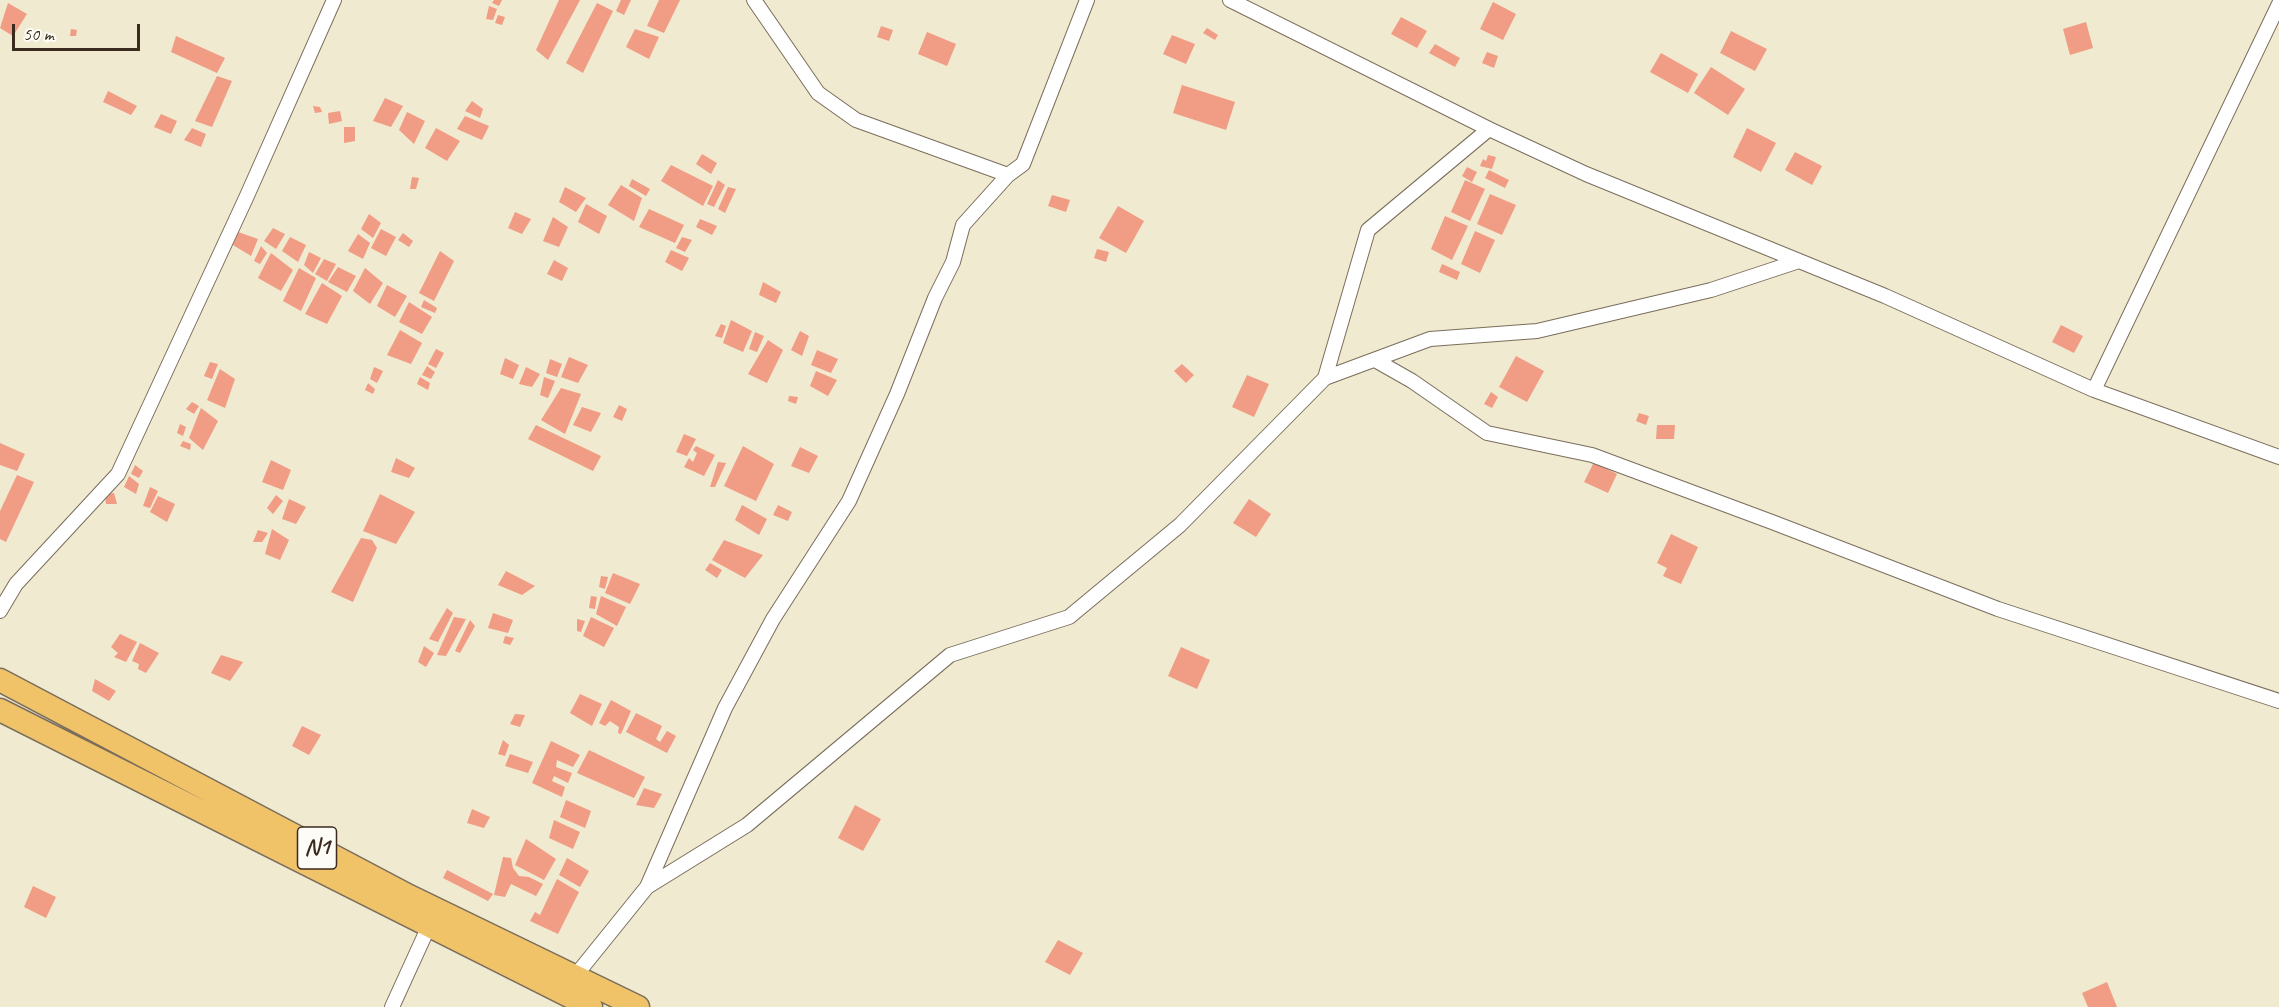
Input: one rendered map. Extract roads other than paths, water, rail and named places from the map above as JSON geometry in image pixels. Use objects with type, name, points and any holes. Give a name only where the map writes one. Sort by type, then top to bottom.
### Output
[{"type":"main road","name":"N1","points":[[0,680],[409,896],[638,1007]]},
{"type":"main road","name":"N1","points":[[0,710],[591,1007]]},
{"type":"main road","points":[[173,797],[184,777]]},
{"type":"street","points":[[0,611],[16,584],[118,474],[246,198],[334,0]]},
{"type":"street","points":[[754,0],[818,93],[856,120],[1008,175]]},
{"type":"street","points":[[576,975],[647,887],[725,708],[773,620],[849,501],[897,394],[935,298],[953,262],[963,225],[1008,175],[1023,164],[1087,0]]},
{"type":"street","points":[[1230,0],[1489,129],[1586,174],[1885,296],[2094,390],[2279,457]]},
{"type":"street","points":[[2094,390],[2279,4]]},
{"type":"street","points":[[1325,378],[1368,230],[1489,129]]},
{"type":"street","points":[[647,887],[747,825],[950,655],[1069,617],[1180,525],[1325,378],[1430,339],[1537,331],[1711,290],[1800,261]]},
{"type":"street","points":[[1375,360],[1412,381],[1487,433],[1592,455],[1998,609],[2279,702]]},
{"type":"street","points":[[392,1007],[429,926]]}]
